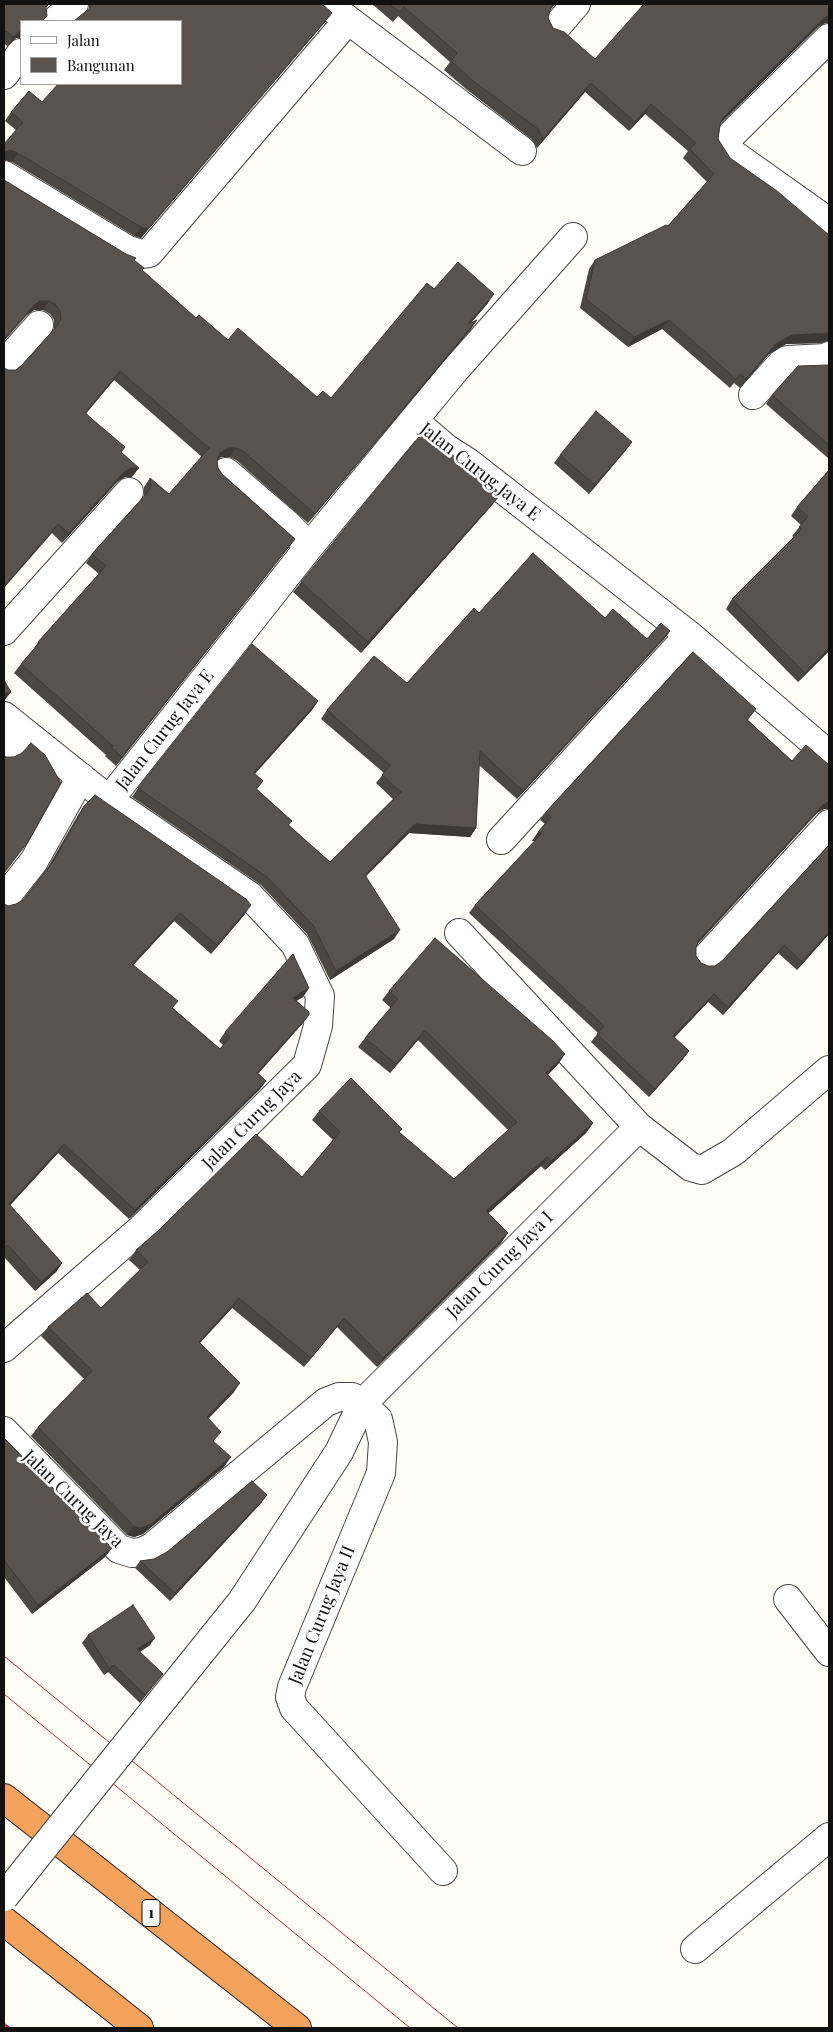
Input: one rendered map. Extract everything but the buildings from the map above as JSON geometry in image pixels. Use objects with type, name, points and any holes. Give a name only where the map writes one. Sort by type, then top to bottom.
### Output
[{"type":"highway","name":"1","points":[[4,1798],[297,2028]]},
{"type":"highway","points":[[4,1921],[140,2028]]},
{"type":"street","points":[[57,20],[74,4]]},
{"type":"street","points":[[327,4],[522,151]]},
{"type":"street","points":[[557,26],[576,4]]},
{"type":"street","points":[[4,175],[128,250],[141,254],[149,253],[348,20]]},
{"type":"street","points":[[829,38],[730,137],[727,145],[733,154],[829,222]]},
{"type":"street","points":[[4,76],[20,54]]},
{"type":"street","points":[[414,421],[456,370],[573,237]]},
{"type":"street","points":[[4,364],[39,325]]},
{"type":"street","points":[[753,395],[788,360],[826,358],[829,356]]},
{"type":"street","name":"Jalan Curug Jaya E","points":[[109,800],[309,547],[414,421],[447,449],[469,463],[688,635],[829,755]]},
{"type":"street","points":[[226,472],[288,525],[309,547]]},
{"type":"street","points":[[4,631],[129,492]]},
{"type":"street","points":[[500,840],[688,635]]},
{"type":"street","points":[[4,751],[13,724]]},
{"type":"street","name":"Jalan Curug Jaya","points":[[4,1348],[142,1228],[307,1065],[318,1026],[320,996],[295,944],[250,896],[109,800],[13,724]]},
{"type":"street","points":[[4,899],[34,861],[81,778]]},
{"type":"street","points":[[705,959],[829,824]]},
{"type":"street","points":[[458,933],[639,1126],[691,1167],[702,1170],[733,1152],[829,1070]]},
{"type":"street","name":"Jalan Curug Jaya I","points":[[4,1897],[242,1601],[339,1452],[362,1404],[639,1126]]},
{"type":"street","name":"Jalan Curug Jaya","points":[[4,1431],[119,1549],[132,1553],[142,1552],[152,1547],[326,1402],[339,1397],[352,1397],[362,1404]]},
{"type":"street","name":"Jalan Curug Jaya II","points":[[362,1404],[378,1419],[383,1442],[381,1473],[292,1687],[290,1697],[294,1708],[443,1871]]},
{"type":"street","points":[[788,1599],[829,1652]]},
{"type":"street","points":[[695,1949],[829,1837]]},
{"type":"tram line","points":[[4,1656],[458,2028]]},
{"type":"tram line","points":[[4,1694],[410,2028]]},
{"type":"railway","points":[[4,2025],[8,2028]]}]
